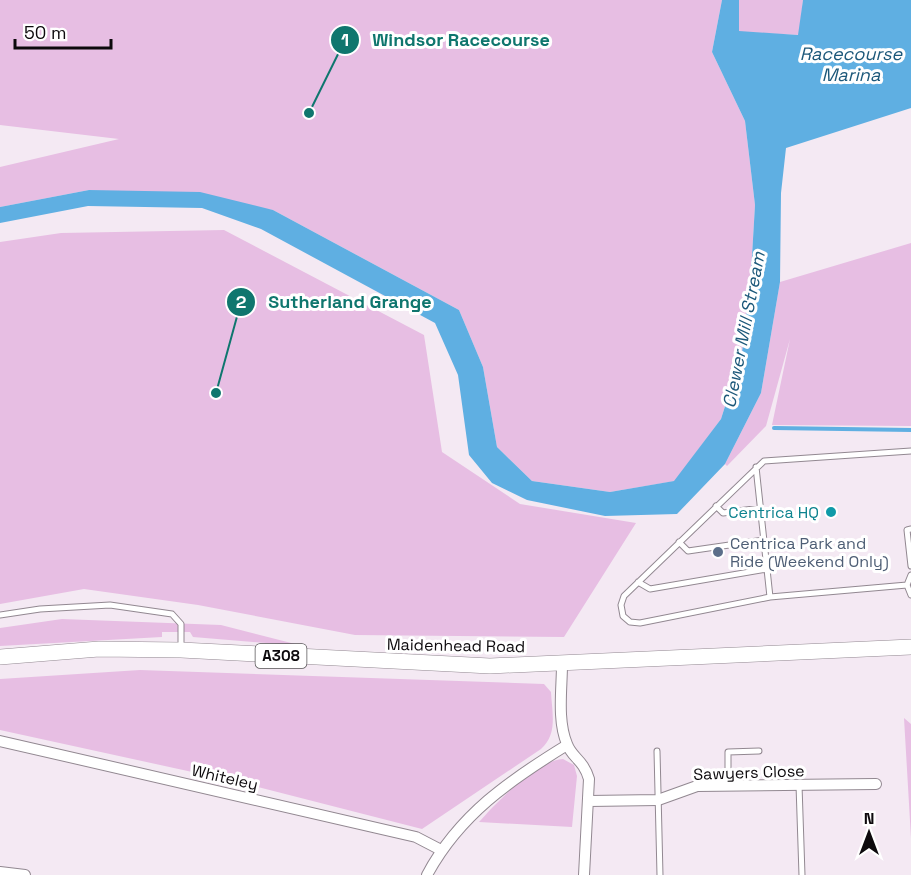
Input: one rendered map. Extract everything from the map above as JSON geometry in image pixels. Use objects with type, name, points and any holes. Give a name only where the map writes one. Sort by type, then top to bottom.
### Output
[{"type":"main road","name":"Maidenhead Road","points":[[0,657],[99,649],[181,650],[480,666],[911,647]]},
{"type":"street","points":[[562,664],[562,723],[567,745],[585,765],[589,779],[584,875]]},
{"type":"street","name":"Whiteley","points":[[0,741],[416,837],[441,850]]},
{"type":"street","points":[[428,875],[441,850],[465,819],[510,780],[567,745]]},
{"type":"street","name":"Sawyers Close","points":[[589,801],[658,800],[698,786],[876,784]]},
{"type":"street","points":[[0,872],[25,875]]},
{"type":"lane","points":[[907,585],[770,597],[640,623],[630,622],[623,616],[621,605],[624,596],[764,461],[911,452]]},
{"type":"lane","points":[[756,467],[770,597]]},
{"type":"lane","points":[[716,506],[723,513],[761,508]]},
{"type":"lane","points":[[911,529],[907,530],[907,541],[911,566]]},
{"type":"lane","points":[[679,542],[688,551],[764,540]]},
{"type":"lane","points":[[638,582],[650,589],[767,569]]},
{"type":"lane","points":[[911,575],[907,585],[911,595]]},
{"type":"lane","points":[[0,615],[40,609],[110,605],[172,614],[181,624],[181,650]]},
{"type":"lane","points":[[657,751],[660,875]]},
{"type":"lane","points":[[728,786],[728,752],[759,751]]},
{"type":"lane","points":[[799,785],[802,875]]},
{"type":"shaded area","points":[[0,0],[722,0],[712,52],[745,121],[755,205],[751,273],[742,353],[721,419],[675,481],[610,492],[532,481],[497,447],[483,367],[459,310],[273,210],[89,190],[0,207],[0,167],[119,139],[0,125]]},
{"type":"shaded area","points":[[739,0],[803,0],[799,35],[739,32]]},
{"type":"shaded area","points":[[224,230],[424,335],[442,452],[520,504],[636,523],[564,637],[355,635],[198,605],[84,589],[0,604],[0,242],[61,233]]},
{"type":"shaded area","points":[[911,243],[911,426],[772,425],[790,339],[766,426],[727,466],[725,464],[761,393],[780,282]]},
{"type":"shaded area","points":[[62,619],[221,625],[303,646],[193,637],[190,632],[162,632],[162,637],[0,646],[0,628]]},
{"type":"shaded area","points":[[140,670],[544,684],[551,692],[552,730],[541,749],[422,829],[238,782],[0,730],[0,679]]},
{"type":"shaded area","points":[[904,718],[911,724],[911,838]]},
{"type":"shaded area","points":[[563,759],[574,765],[577,776],[572,827],[479,822],[529,774],[553,761]]},
{"type":"water","name":"Racecourse Marina","points":[[722,0],[739,0],[739,31],[798,35],[803,0],[911,0],[911,108],[786,148],[781,193],[780,282],[761,393],[725,464],[677,514],[605,516],[527,500],[492,483],[469,455],[458,375],[435,323],[261,229],[202,208],[88,206],[0,223],[0,207],[89,190],[200,192],[273,210],[459,310],[483,367],[497,447],[532,481],[610,492],[674,481],[721,419],[742,353],[751,273],[755,205],[745,121],[712,52]]},
{"type":"waterway","points":[[774,428],[911,430]]},
{"type":"place","name":"Windsor Racecourse","points":[[309,113]]},
{"type":"place","name":"Sutherland Grange","points":[[216,393]]},
{"type":"place","name":"Centrica HQ","points":[[831,512]]},
{"type":"place","name":"Centrica Park and Ride (Weekend Only)","points":[[718,552]]},
{"type":"water label","name":"Clewer Mill Stream","points":[[744,330]]}]
